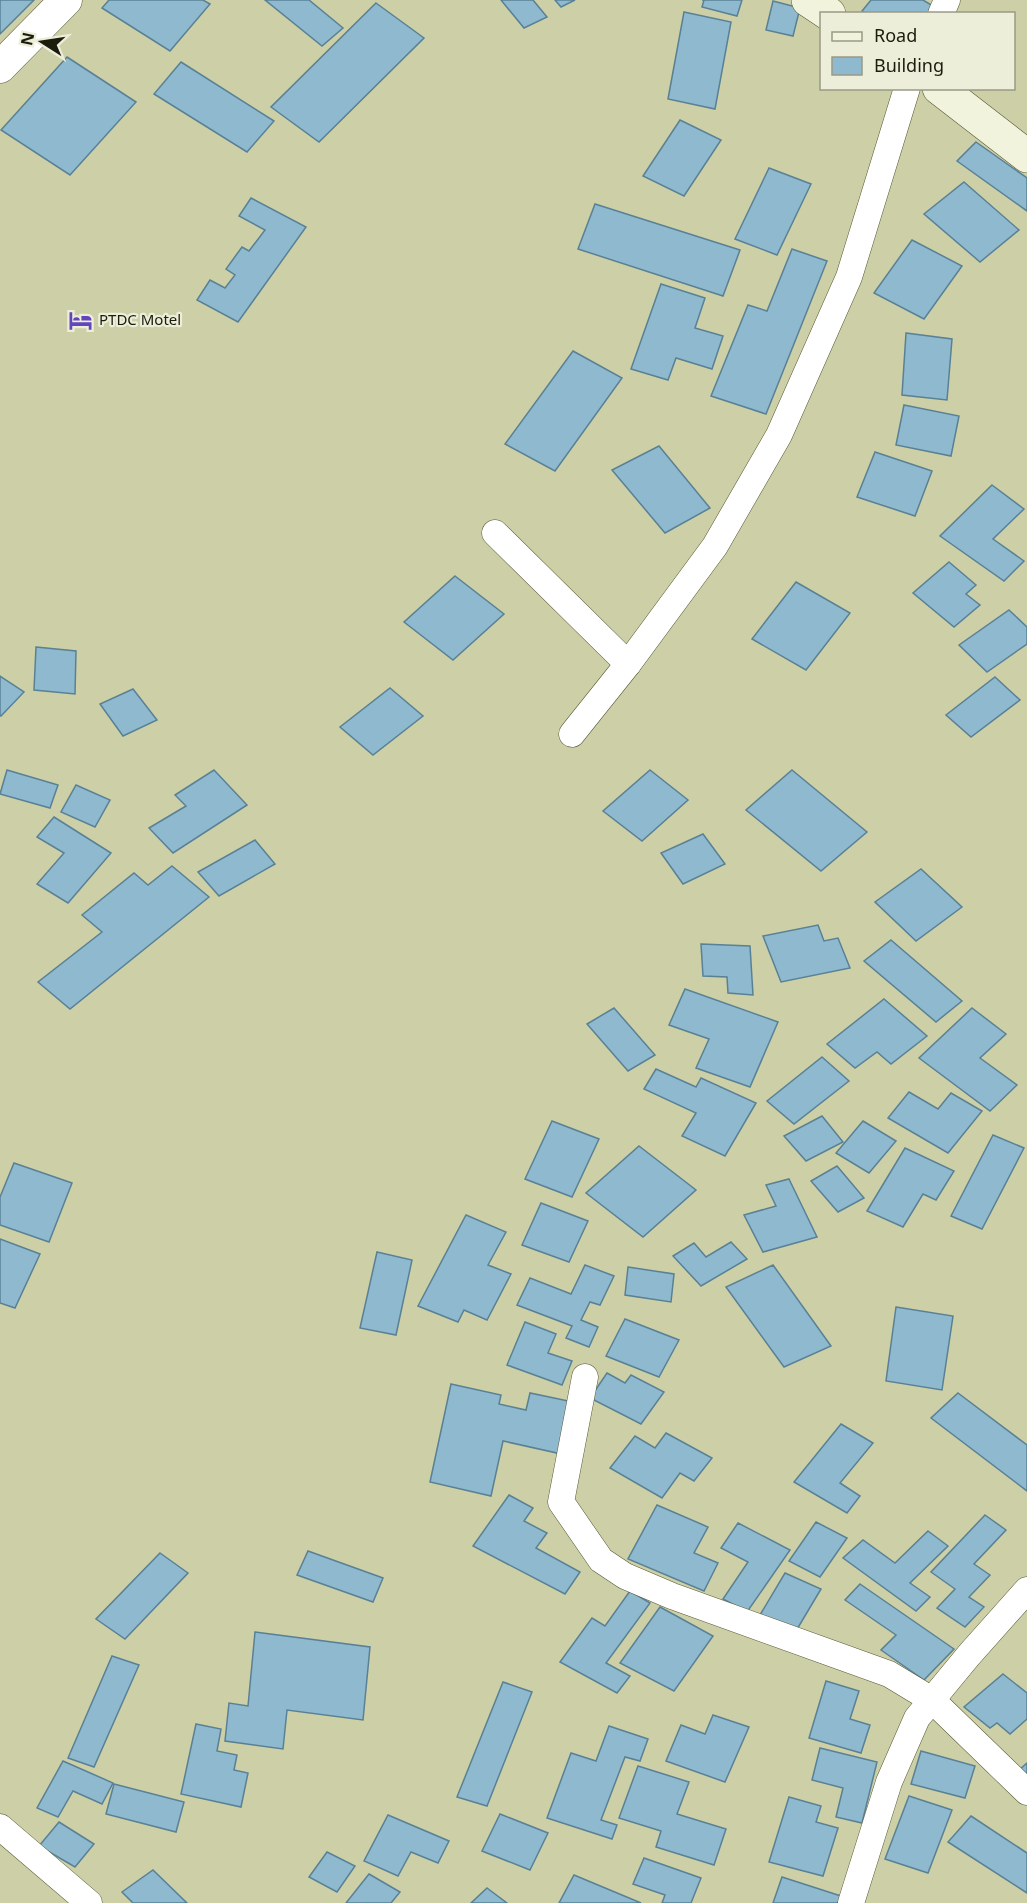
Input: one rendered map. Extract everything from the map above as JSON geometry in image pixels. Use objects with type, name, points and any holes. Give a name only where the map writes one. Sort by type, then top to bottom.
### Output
[{"type":"main road","points":[[808,0],[826,12]]},
{"type":"main road","points":[[942,90],[1027,156]]},
{"type":"street","points":[[0,67],[66,0]]},
{"type":"street","points":[[572,734],[628,664],[715,546],[779,435],[849,277],[906,90]]},
{"type":"street","points":[[495,533],[628,664]]},
{"type":"street","points":[[585,1377],[561,1502],[601,1560],[625,1576],[672,1596],[889,1674],[932,1700],[1027,1792]]},
{"type":"street","points":[[851,1903],[889,1782],[917,1718],[1027,1590]]},
{"type":"street","points":[[0,1827],[89,1903]]},
{"type":"building","points":[[0,0],[34,0],[0,34]]},
{"type":"building","points":[[109,0],[203,0],[210,4],[170,51],[102,8]]},
{"type":"building","points":[[265,0],[309,0],[343,28],[322,46]]},
{"type":"building","points":[[501,0],[533,0],[547,17],[524,28]]},
{"type":"building","points":[[555,0],[575,0],[561,7]]},
{"type":"building","points":[[704,0],[742,0],[737,16],[702,7]]},
{"type":"building","points":[[871,0],[923,0],[938,9],[936,12],[862,11]]},
{"type":"building","points":[[773,1],[800,8],[793,36],[766,30]]},
{"type":"building","points":[[376,3],[424,38],[319,142],[271,107]]},
{"type":"building","points":[[684,12],[731,22],[715,109],[668,99]]},
{"type":"building","points":[[67,57],[136,102],[70,175],[1,130]]},
{"type":"building","points":[[181,62],[274,121],[247,152],[154,94]]},
{"type":"building","points":[[680,120],[721,140],[684,196],[643,176]]},
{"type":"building","points":[[976,142],[1027,178],[1027,211],[957,161]]},
{"type":"building","points":[[769,168],[811,184],[777,255],[735,239]]},
{"type":"building","points":[[964,182],[1019,230],[980,262],[924,214]]},
{"type":"building","points":[[251,198],[306,227],[238,322],[197,300],[210,280],[225,288],[235,275],[226,269],[242,247],[249,251],[265,230],[239,216]]},
{"type":"building","points":[[595,204],[740,250],[723,296],[578,249]]},
{"type":"building","points":[[912,240],[962,266],[924,319],[874,293]]},
{"type":"building","points":[[792,249],[827,261],[766,414],[711,396],[748,305],[767,311]]},
{"type":"building","points":[[661,284],[705,298],[695,328],[723,336],[712,369],[676,358],[668,380],[631,369]]},
{"type":"building","points":[[906,333],[952,339],[947,400],[902,395]]},
{"type":"building","points":[[573,351],[622,378],[555,471],[505,444]]},
{"type":"building","points":[[904,405],[959,416],[951,456],[896,445]]},
{"type":"building","points":[[659,446],[710,508],[665,533],[612,470]]},
{"type":"building","points":[[875,452],[932,471],[915,516],[857,497]]},
{"type":"building","points":[[992,485],[1024,509],[993,539],[1024,561],[1004,581],[940,536]]},
{"type":"building","points":[[949,562],[976,585],[966,594],[980,605],[954,627],[913,593]]},
{"type":"building","points":[[455,576],[504,614],[453,660],[404,622]]},
{"type":"building","points":[[796,582],[850,613],[806,670],[752,639]]},
{"type":"building","points":[[1009,610],[1027,627],[1027,644],[987,672],[959,645]]},
{"type":"building","points":[[36,647],[76,651],[75,694],[34,690]]},
{"type":"building","points":[[0,676],[24,692],[1,716],[0,716]]},
{"type":"building","points":[[995,677],[1020,700],[971,737],[946,715]]},
{"type":"building","points":[[390,688],[423,716],[373,755],[340,727]]},
{"type":"building","points":[[133,689],[157,720],[123,736],[100,704]]},
{"type":"building","points":[[7,770],[58,785],[50,808],[0,794]]},
{"type":"building","points":[[214,770],[247,805],[173,853],[149,828],[186,806],[175,795]]},
{"type":"building","points":[[650,770],[688,800],[642,841],[603,811]]},
{"type":"building","points":[[792,770],[867,832],[821,871],[746,810]]},
{"type":"building","points":[[76,785],[110,800],[95,827],[61,812]]},
{"type":"building","points":[[54,817],[111,853],[68,903],[37,884],[64,853],[37,837]]},
{"type":"building","points":[[703,834],[725,864],[683,884],[661,853]]},
{"type":"building","points":[[255,840],[275,864],[219,896],[198,872]]},
{"type":"building","points":[[172,866],[209,897],[70,1009],[38,982],[102,932],[82,915],[134,873],[148,885]]},
{"type":"building","points":[[921,869],[962,907],[916,941],[875,902]]},
{"type":"building","points":[[818,925],[824,941],[838,938],[850,968],[781,982],[763,936]]},
{"type":"building","points":[[891,940],[962,1001],[936,1022],[864,961]]},
{"type":"building","points":[[701,944],[750,946],[753,995],[728,993],[727,977],[703,976]]},
{"type":"building","points":[[685,989],[778,1022],[750,1087],[696,1068],[709,1039],[669,1025]]},
{"type":"building","points":[[884,999],[927,1036],[891,1064],[877,1052],[855,1068],[827,1044]]},
{"type":"building","points":[[614,1008],[655,1055],[628,1071],[587,1024]]},
{"type":"building","points":[[972,1008],[1006,1034],[980,1058],[1017,1085],[990,1111],[919,1058]]},
{"type":"building","points":[[822,1057],[849,1081],[794,1124],[767,1101]]},
{"type":"building","points":[[656,1069],[696,1087],[701,1078],[756,1103],[725,1156],[682,1136],[696,1113],[644,1089]]},
{"type":"building","points":[[909,1092],[938,1109],[951,1093],[982,1111],[948,1153],[888,1118]]},
{"type":"building","points":[[822,1116],[843,1142],[806,1161],[784,1136]]},
{"type":"building","points":[[552,1121],[599,1139],[572,1197],[525,1179]]},
{"type":"building","points":[[863,1121],[896,1141],[869,1173],[836,1153]]},
{"type":"building","points":[[993,1135],[1024,1148],[982,1229],[951,1216]]},
{"type":"building","points":[[639,1146],[696,1190],[643,1237],[586,1193]]},
{"type":"building","points":[[905,1148],[954,1171],[936,1200],[923,1194],[903,1227],[867,1211]]},
{"type":"building","points":[[14,1163],[72,1183],[49,1242],[0,1225],[0,1197]]},
{"type":"building","points":[[837,1166],[864,1198],[838,1212],[811,1181]]},
{"type":"building","points":[[789,1179],[817,1237],[763,1252],[744,1215],[776,1206],[766,1185]]},
{"type":"building","points":[[541,1203],[588,1221],[569,1262],[522,1245]]},
{"type":"building","points":[[466,1215],[506,1232],[488,1265],[511,1274],[487,1320],[464,1310],[458,1322],[418,1306]]},
{"type":"building","points":[[0,1239],[40,1254],[15,1308],[0,1303]]},
{"type":"building","points":[[731,1242],[747,1259],[701,1286],[673,1256],[694,1243],[706,1257]]},
{"type":"building","points":[[377,1252],[412,1260],[396,1335],[360,1328]]},
{"type":"building","points":[[585,1265],[614,1276],[600,1305],[590,1302],[581,1320],[598,1327],[589,1347],[566,1338],[572,1326],[517,1305],[530,1278],[571,1294]]},
{"type":"building","points":[[773,1265],[831,1346],[784,1367],[726,1287]]},
{"type":"building","points":[[628,1267],[674,1274],[671,1302],[625,1295]]},
{"type":"building","points":[[896,1307],[953,1316],[942,1390],[886,1381]]},
{"type":"building","points":[[625,1319],[679,1340],[659,1377],[606,1356]]},
{"type":"building","points":[[525,1322],[556,1334],[548,1353],[572,1361],[562,1385],[507,1365]]},
{"type":"building","points":[[607,1373],[625,1383],[631,1375],[664,1392],[641,1424],[590,1398]]},
{"type":"building","points":[[451,1384],[501,1395],[499,1404],[526,1410],[530,1393],[578,1403],[566,1455],[503,1441],[491,1496],[430,1482]]},
{"type":"building","points":[[958,1393],[1027,1445],[1027,1491],[931,1418]]},
{"type":"building","points":[[841,1424],[873,1443],[840,1483],[860,1496],[847,1513],[794,1482]]},
{"type":"building","points":[[666,1433],[712,1458],[694,1481],[680,1473],[662,1498],[610,1468],[635,1436],[655,1448]]},
{"type":"building","points":[[509,1495],[533,1508],[524,1521],[547,1533],[536,1548],[580,1572],[565,1594],[473,1546]]},
{"type":"building","points":[[657,1505],[708,1527],[694,1553],[718,1563],[704,1591],[628,1559]]},
{"type":"building","points":[[985,1515],[1006,1530],[974,1564],[990,1575],[969,1597],[984,1607],[965,1627],[937,1608],[955,1589],[931,1572]]},
{"type":"building","points":[[816,1522],[847,1538],[820,1577],[789,1561]]},
{"type":"building","points":[[738,1523],[790,1550],[747,1612],[723,1599],[748,1562],[721,1548]]},
{"type":"building","points":[[928,1531],[948,1546],[910,1583],[930,1597],[916,1611],[843,1558],[863,1540],[895,1563]]},
{"type":"building","points":[[308,1551],[383,1578],[373,1602],[297,1575]]},
{"type":"building","points":[[160,1553],[188,1573],[125,1639],[96,1619]]},
{"type":"building","points":[[785,1573],[821,1589],[796,1631],[760,1615]]},
{"type":"building","points":[[860,1584],[954,1649],[924,1680],[881,1650],[896,1635],[845,1600]]},
{"type":"building","points":[[630,1591],[650,1603],[606,1663],[630,1676],[617,1693],[560,1662],[592,1618],[605,1626]]},
{"type":"building","points":[[660,1607],[713,1636],[674,1691],[620,1663]]},
{"type":"building","points":[[255,1632],[370,1647],[363,1720],[287,1710],[283,1749],[225,1741],[229,1703],[248,1706]]},
{"type":"building","points":[[112,1656],[139,1665],[94,1767],[68,1758]]},
{"type":"building","points":[[1003,1674],[1027,1693],[1027,1719],[1010,1734],[997,1723],[990,1728],[964,1707]]},
{"type":"building","points":[[826,1681],[859,1691],[850,1719],[870,1725],[861,1753],[809,1738]]},
{"type":"building","points":[[503,1682],[532,1692],[487,1806],[457,1797]]},
{"type":"building","points":[[713,1715],[749,1727],[725,1782],[666,1761],[681,1725],[705,1734]]},
{"type":"building","points":[[196,1724],[221,1729],[217,1751],[237,1755],[234,1770],[248,1773],[241,1807],[181,1794]]},
{"type":"building","points":[[609,1726],[648,1739],[640,1761],[625,1757],[601,1820],[617,1825],[612,1839],[547,1818],[571,1753],[596,1761]]},
{"type":"building","points":[[820,1748],[877,1762],[862,1823],[836,1817],[843,1788],[812,1780]]},
{"type":"building","points":[[921,1751],[975,1766],[965,1798],[911,1784]]},
{"type":"building","points":[[63,1761],[113,1783],[102,1804],[73,1791],[58,1817],[37,1808]]},
{"type":"building","points":[[1027,1763],[1027,1778],[1018,1771]]},
{"type":"building","points":[[638,1766],[689,1782],[677,1814],[726,1829],[714,1865],[656,1847],[661,1831],[619,1818]]},
{"type":"building","points":[[114,1784],[184,1802],[176,1832],[106,1814]]},
{"type":"building","points":[[909,1796],[952,1810],[928,1873],[885,1859]]},
{"type":"building","points":[[789,1797],[821,1806],[816,1822],[838,1828],[823,1876],[769,1862]]},
{"type":"building","points":[[500,1814],[548,1833],[530,1870],[482,1851]]},
{"type":"building","points":[[388,1815],[449,1841],[438,1863],[411,1852],[398,1876],[364,1861]]},
{"type":"building","points":[[971,1816],[1027,1853],[1027,1893],[948,1842]]},
{"type":"building","points":[[59,1822],[94,1844],[75,1867],[39,1846]]},
{"type":"building","points":[[327,1852],[355,1866],[337,1892],[309,1877]]},
{"type":"building","points":[[644,1858],[701,1878],[691,1903],[662,1903],[665,1895],[633,1884]]},
{"type":"building","points":[[153,1870],[187,1903],[133,1903],[122,1892]]},
{"type":"building","points":[[369,1874],[400,1892],[391,1903],[346,1903]]},
{"type":"building","points":[[574,1875],[641,1903],[559,1903]]},
{"type":"building","points":[[782,1877],[841,1896],[838,1903],[773,1903]]},
{"type":"building","points":[[487,1888],[507,1903],[471,1903]]},
{"type":"place","name":"PTDC Motel","points":[[81,320]]}]
